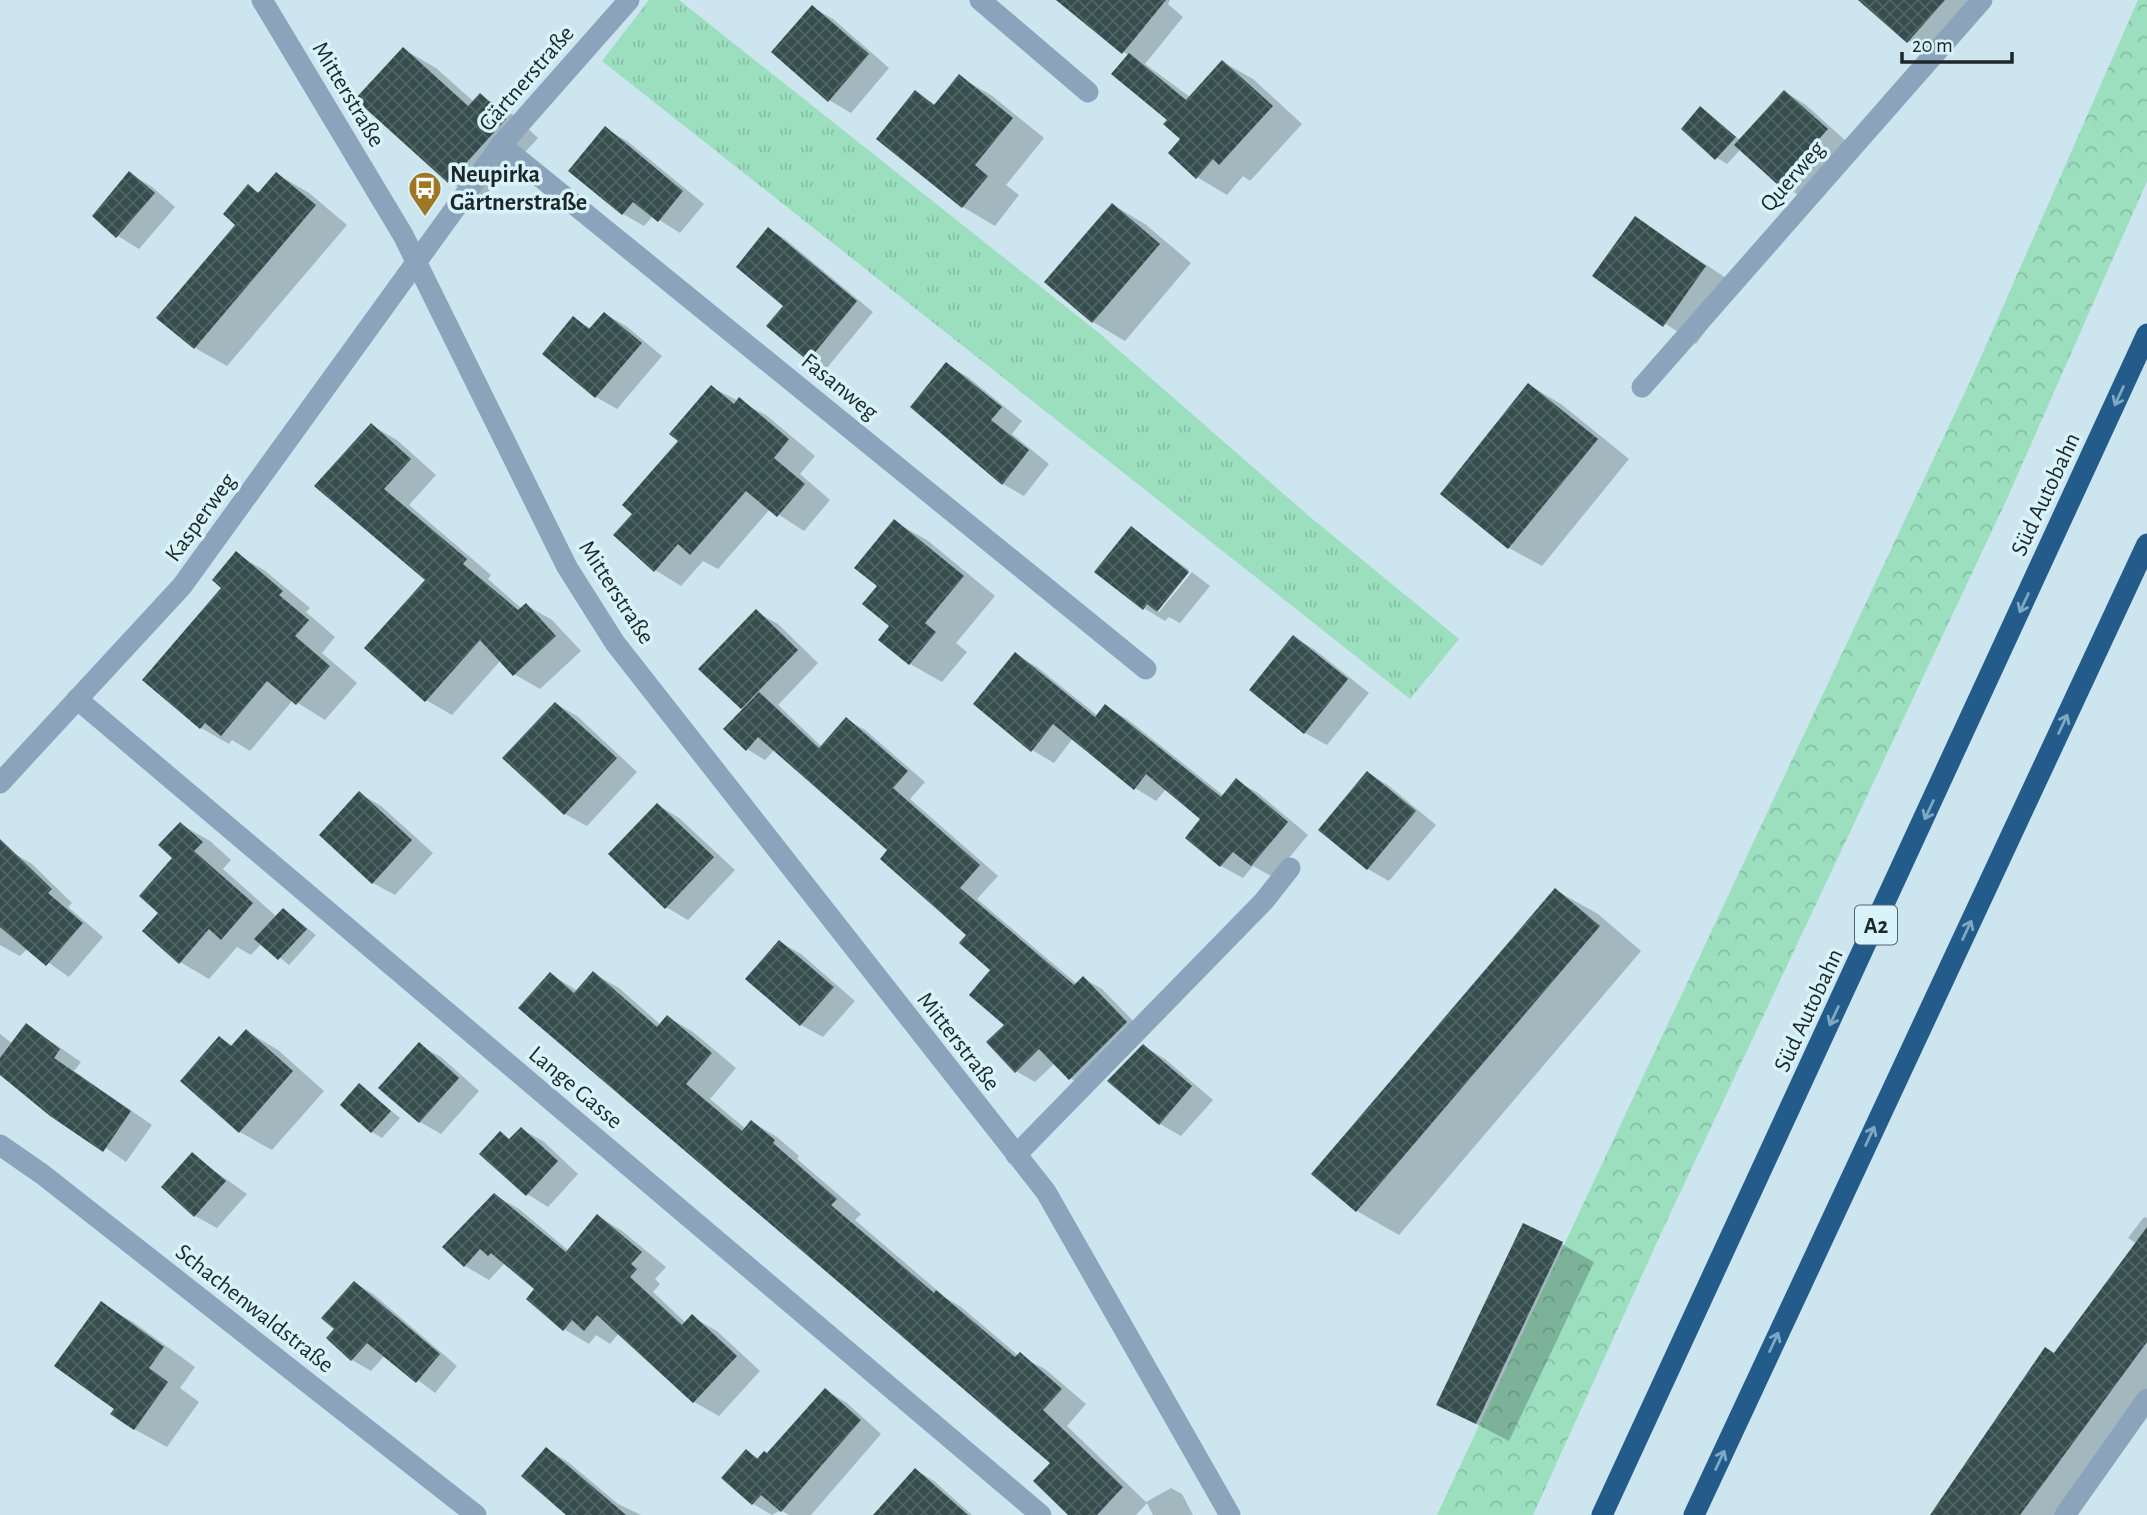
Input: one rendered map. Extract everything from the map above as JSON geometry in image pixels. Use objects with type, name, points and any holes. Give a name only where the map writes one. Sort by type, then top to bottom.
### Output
[{"type":"highway","name":"Süd Autobahn","points":[[1602,1515],[2147,334]]},
{"type":"highway","points":[[1694,1515],[2147,544]]},
{"type":"street","name":"Mitterstraße","points":[[262,0],[416,260],[567,567],[615,643],[1046,1192],[1230,1515]]},
{"type":"street","name":"Gärtnerstraße","points":[[416,260],[501,145],[629,0]]},
{"type":"street","points":[[980,0],[1088,92]]},
{"type":"street","name":"Querweg","points":[[1642,387],[1982,0]]},
{"type":"street","name":"Fasanweg","points":[[501,145],[1146,669]]},
{"type":"street","name":"Kasperweg","points":[[0,783],[182,586],[416,260]]},
{"type":"street","name":"Lange Gasse","points":[[77,699],[1041,1515]]},
{"type":"street","points":[[1016,1155],[1264,901],[1290,868]]},
{"type":"street","name":"Schachenwaldstraße","points":[[0,1145],[42,1174],[476,1515]]},
{"type":"street","points":[[2065,1515],[2147,1399]]},
{"type":"green space","points":[[649,0],[679,0],[1099,333],[1310,517],[1459,639],[1410,699],[602,61]]},
{"type":"green space","points":[[2138,0],[2147,0],[2147,181],[2006,501],[1662,1231],[1533,1515],[1437,1515],[1973,375]]},
{"type":"building","points":[[1056,0],[1166,0],[1122,54]]},
{"type":"building","points":[[1858,0],[1945,0],[1907,43]]},
{"type":"building","points":[[812,5],[869,54],[828,102],[771,52]]},
{"type":"building","points":[[403,47],[468,106],[480,93],[507,118],[448,183],[355,99]]},
{"type":"building","points":[[1129,53],[1186,100],[1222,60],[1273,106],[1219,165],[1213,159],[1196,179],[1168,153],[1180,139],[1163,124],[1167,120],[1111,74]]},
{"type":"building","points":[[959,74],[1013,118],[975,165],[988,176],[962,208],[876,139],[915,90],[934,105]]},
{"type":"building","points":[[1784,90],[1828,129],[1778,185],[1734,145]]},
{"type":"building","points":[[1700,106],[1736,137],[1715,160],[1681,129]]},
{"type":"building","points":[[605,126],[683,191],[658,222],[633,202],[622,215],[568,171]]},
{"type":"building","points":[[129,171],[155,193],[116,238],[92,216]]},
{"type":"building","points":[[276,172],[316,205],[194,349],[156,318],[235,225],[223,214],[248,184],[258,193]]},
{"type":"building","points":[[1112,203],[1160,244],[1092,323],[1044,282]]},
{"type":"building","points":[[1635,216],[1706,266],[1663,327],[1592,276]]},
{"type":"building","points":[[768,227],[857,301],[808,361],[766,326],[783,306],[736,267]]},
{"type":"building","points":[[604,312],[642,343],[595,398],[542,354],[573,316],[589,329]]},
{"type":"building","points":[[946,362],[1002,407],[991,420],[1029,450],[1002,485],[910,407]]},
{"type":"building","points":[[1528,383],[1598,439],[1508,549],[1440,494]]},
{"type":"building","points":[[711,385],[734,404],[739,397],[789,439],[774,458],[805,484],[777,517],[746,491],[690,555],[678,544],[654,572],[613,535],[632,514],[622,505],[678,441],[669,434]]},
{"type":"building","points":[[371,423],[411,459],[384,489],[467,559],[463,564],[518,610],[526,603],[556,636],[513,676],[480,640],[425,702],[364,648],[425,580],[314,486]]},
{"type":"building","points":[[894,519],[964,576],[925,623],[936,632],[909,665],[878,640],[889,626],[862,604],[877,586],[854,568]]},
{"type":"building","points":[[1131,526],[1189,572],[1157,612],[1147,604],[1143,610],[1094,572]]},
{"type":"building","points":[[236,551],[283,591],[279,595],[309,620],[295,636],[330,666],[296,705],[267,681],[221,736],[205,723],[200,729],[142,680],[221,588],[212,580]]},
{"type":"building","points":[[756,609],[798,650],[741,709],[698,669]]},
{"type":"building","points":[[1293,635],[1348,679],[1304,734],[1249,690]]},
{"type":"building","points":[[1015,652],[1095,717],[1105,704],[1221,797],[1236,778],[1288,822],[1251,866],[1233,852],[1220,867],[1185,838],[1200,819],[1146,774],[1134,790],[1053,724],[1031,752],[973,704]]},
{"type":"building","points":[[759,692],[819,748],[846,717],[908,771],[893,788],[980,865],[960,888],[1074,985],[1083,976],[1127,1022],[1069,1080],[1039,1049],[1015,1073],[986,1042],[1004,1025],[969,995],[990,970],[959,943],[966,935],[880,859],[887,850],[758,737],[746,751],[723,729]]},
{"type":"building","points":[[555,702],[617,758],[564,815],[502,758]]},
{"type":"building","points":[[1367,771],[1416,811],[1367,870],[1318,830]]},
{"type":"building","points":[[359,791],[412,840],[372,884],[319,835]]},
{"type":"building","points":[[657,803],[714,857],[665,909],[608,854]]},
{"type":"building","points":[[180,822],[203,842],[194,851],[253,903],[221,940],[209,929],[179,964],[142,931],[158,913],[139,896],[172,858],[158,845]]},
{"type":"building","points":[[0,839],[52,889],[48,893],[83,923],[46,966],[0,927]]},
{"type":"building","points":[[1555,888],[1600,926],[1356,1212],[1311,1174]]},
{"type":"building","points":[[283,908],[307,929],[278,960],[254,939]]},
{"type":"building","points":[[779,940],[834,987],[800,1026],[745,979]]},
{"type":"building","points":[[593,971],[657,1027],[667,1015],[712,1053],[686,1084],[742,1131],[751,1120],[837,1199],[831,1205],[934,1293],[936,1290],[1015,1357],[1020,1352],[1062,1389],[1043,1410],[1123,1487],[1097,1515],[1068,1515],[1033,1481],[1050,1463],[518,1008],[550,972],[574,993]]},
{"type":"building","points":[[26,1023],[60,1049],[54,1058],[131,1111],[103,1152],[50,1116],[0,1075],[0,1058]]},
{"type":"building","points":[[246,1029],[293,1071],[239,1133],[180,1081],[219,1036],[231,1046]]},
{"type":"building","points":[[419,1042],[459,1078],[419,1123],[378,1088]]},
{"type":"building","points":[[1143,1044],[1192,1086],[1159,1125],[1107,1081]]},
{"type":"building","points":[[359,1083],[391,1111],[371,1133],[340,1105]]},
{"type":"building","points":[[521,1127],[558,1161],[526,1196],[479,1154],[500,1131],[509,1139]]},
{"type":"building","points":[[192,1152],[226,1181],[194,1217],[161,1187]]},
{"type":"building","points":[[494,1193],[566,1252],[597,1214],[642,1252],[631,1264],[637,1269],[630,1277],[682,1325],[692,1314],[737,1356],[693,1403],[597,1315],[584,1331],[572,1320],[563,1331],[526,1299],[534,1289],[491,1253],[488,1256],[480,1249],[464,1267],[442,1247]]},
{"type":"building","points":[[1523,1223],[1563,1242],[1476,1424],[1436,1405]]},
{"type":"building","points":[[2147,1227],[2147,1342],[2020,1515],[1930,1515],[2045,1347],[2054,1353]]},
{"type":"building","points":[[354,1281],[440,1354],[416,1383],[367,1343],[351,1361],[326,1338],[334,1329],[321,1318]]},
{"type":"building","points":[[101,1301],[164,1347],[149,1368],[168,1382],[134,1430],[110,1414],[114,1409],[54,1366]]},
{"type":"building","points":[[825,1388],[861,1420],[781,1512],[761,1495],[752,1505],[721,1478],[746,1449],[757,1459],[764,1451],[767,1453]]},
{"type":"building","points":[[546,1447],[626,1515],[566,1515],[521,1476]]},
{"type":"building","points":[[915,1468],[968,1515],[873,1515]]},
{"type":"place","name":"Neupirka Gärtnerstraße","points":[[425,218]]}]
